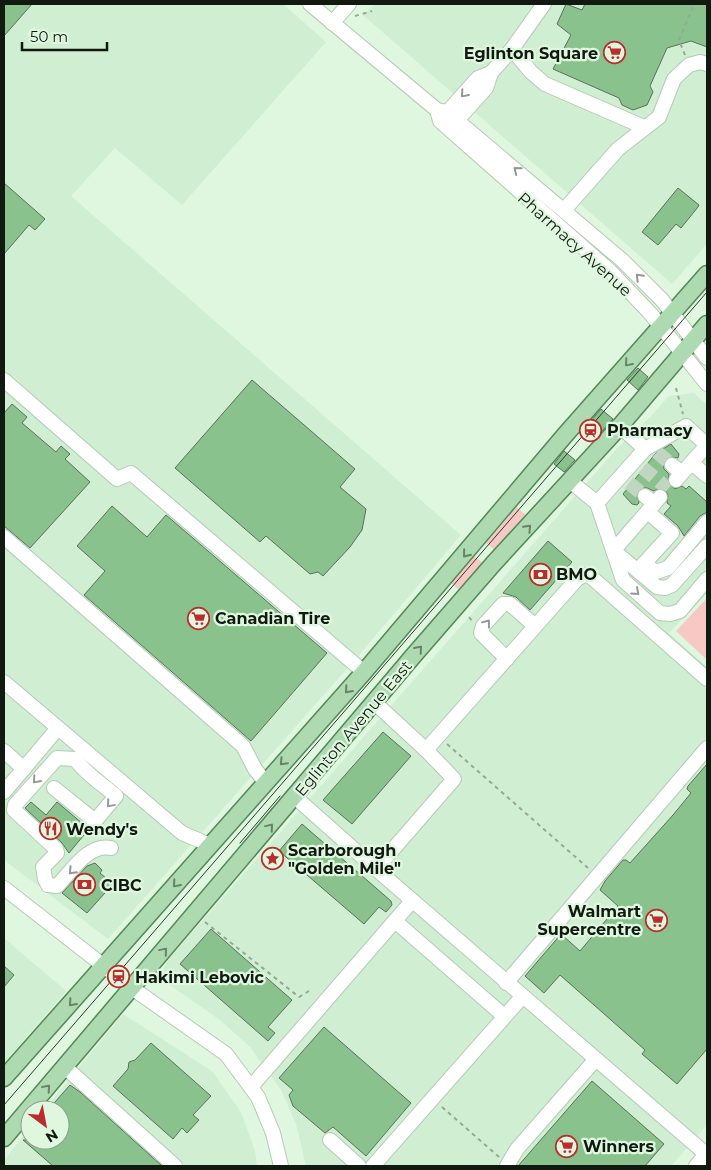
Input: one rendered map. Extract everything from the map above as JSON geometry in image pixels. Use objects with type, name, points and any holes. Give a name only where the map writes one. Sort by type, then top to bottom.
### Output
[{"type":"main road","name":"Eglinton Avenue East","points":[[4,1078],[364,672],[660,326],[707,274]]},
{"type":"main road","name":"Eglinton Avenue East","points":[[4,1138],[374,702],[489,569],[620,426],[707,324]]},
{"type":"street","name":"Pharmacy Avenue","points":[[310,4],[446,119],[610,271],[660,326],[707,384]]},
{"type":"street","points":[[446,119],[486,88],[490,73],[512,49],[544,4]]},
{"type":"street","points":[[332,23],[351,10]]},
{"type":"street","points":[[512,49],[531,72],[545,84],[644,127]]},
{"type":"street","points":[[565,209],[618,149],[659,117],[674,79],[689,65],[700,62],[707,64]]},
{"type":"street","name":"Pharmacy Avenue","points":[[446,119],[565,209],[622,260],[672,313],[707,358]]},
{"type":"street","points":[[4,380],[117,480],[131,473],[364,672]]},
{"type":"street","points":[[620,426],[650,449]]},
{"type":"street","points":[[597,503],[625,480],[650,449],[686,426],[707,445],[681,470],[707,476]]},
{"type":"street","points":[[570,481],[597,503],[623,580],[660,613],[670,614],[680,610],[707,579]]},
{"type":"street","points":[[614,550],[652,502],[672,533],[638,570]]},
{"type":"street","points":[[638,570],[649,567],[656,572],[668,568],[707,522]]},
{"type":"street","points":[[4,537],[243,746],[255,769],[265,782]]},
{"type":"street","points":[[651,582],[662,580],[669,576],[694,547],[707,542]]},
{"type":"street","points":[[614,550],[657,587],[665,588],[672,585],[707,546]]},
{"type":"street","points":[[694,561],[707,572]]},
{"type":"street","points":[[426,750],[535,626],[577,580],[584,575],[590,576],[707,680]]},
{"type":"street","points":[[507,659],[484,638],[481,633],[483,626],[503,604],[510,604],[535,626]]},
{"type":"street","points":[[4,682],[182,833],[210,845]]},
{"type":"street","points":[[374,702],[454,778],[376,869]]},
{"type":"street","points":[[4,792],[58,728]]},
{"type":"street","points":[[506,983],[707,748]]},
{"type":"street","points":[[4,752],[24,769]]},
{"type":"street","points":[[54,788],[95,821],[116,796],[93,775],[84,771],[75,759],[57,758],[15,805],[14,810],[56,849],[57,853],[43,867],[44,879],[48,885],[54,888],[92,850],[101,846],[111,848]]},
{"type":"street","points":[[294,797],[522,997],[707,1153],[696,1166]]},
{"type":"street","points":[[4,888],[132,988],[226,1054],[258,1097],[273,1133],[281,1166]]},
{"type":"street","points":[[251,1087],[412,901]]},
{"type":"street","points":[[395,922],[504,1016]]},
{"type":"street","points":[[373,1166],[522,997]]},
{"type":"street","points":[[507,1165],[517,1150],[596,1059]]},
{"type":"street","points":[[65,1067],[175,1166]]},
{"type":"street","points":[[330,1140],[359,1166]]},
{"type":"path","points":[[689,65],[679,40],[694,4]]},
{"type":"path","points":[[351,10],[372,11]]},
{"type":"path","points":[[676,388],[684,421]]},
{"type":"path","points":[[438,737],[597,876]]},
{"type":"path","points":[[205,922],[299,997],[309,990]]},
{"type":"path","points":[[431,1099],[507,1165]]},
{"type":"shaded area","points":[[4,4],[283,4],[326,42],[182,205],[115,148],[71,196],[461,535],[359,655],[108,939],[4,860]]},
{"type":"shaded area","points":[[375,4],[707,4],[707,244],[672,284],[363,15]]},
{"type":"shaded area","points":[[694,393],[707,405],[707,594],[669,633],[707,667],[707,1125],[671,1166],[306,1166],[296,1124],[281,1090],[250,1047],[220,1020],[164,981],[162,971],[168,960],[619,446],[669,396]]},
{"type":"shaded area","points":[[524,491],[528,494],[516,507],[526,515],[538,502],[541,505],[496,551],[486,543],[516,508],[513,506]]},
{"type":"shaded area","points":[[473,555],[485,565],[462,592],[450,582]]},
{"type":"shaded area","points":[[707,598],[707,660],[676,631]]},
{"type":"shaded area","points":[[4,938],[66,991],[4,1063]]},
{"type":"shaded area","points":[[123,1014],[212,1071],[241,1112],[255,1151],[257,1166],[4,1166],[4,1160],[20,1140],[20,1150],[70,1150],[70,1100],[52,1100]]},
{"type":"building","points":[[4,4],[32,4],[4,36]]},
{"type":"building","name":"Eglinton Square","points":[[566,4],[582,10],[585,4],[707,4],[707,47],[691,41],[667,48],[650,86],[653,92],[647,105],[633,110],[622,105],[619,98],[553,69],[571,35],[557,24]]},
{"type":"building","points":[[4,183],[45,219],[35,230],[29,225],[4,254]]},
{"type":"building","points":[[678,188],[699,205],[681,228],[676,224],[658,245],[642,232]]},
{"type":"building","points":[[638,368],[648,377],[638,390],[627,380]]},
{"type":"building","points":[[252,380],[355,469],[340,487],[366,509],[362,530],[350,547],[323,576],[318,572],[310,574],[266,536],[260,542],[175,468]]},
{"type":"building","points":[[12,404],[27,417],[22,423],[56,452],[61,446],[70,454],[65,459],[90,482],[30,548],[4,526],[4,413]]},
{"type":"building","points":[[601,409],[613,419],[601,432],[590,422]]},
{"type":"building","points":[[671,444],[679,454],[678,458],[668,457],[663,463],[664,469],[669,474],[668,483],[675,489],[682,486],[686,489],[689,486],[707,502],[707,512],[700,516],[684,536],[678,526],[664,514],[671,506],[667,503],[668,495],[665,490],[658,489],[654,491],[642,488],[637,494],[639,503],[637,505],[632,504],[623,494],[656,453]]},
{"type":"building","points":[[564,451],[575,460],[564,472],[554,464]]},
{"type":"building","name":"Canadian Tire","points":[[112,506],[147,537],[166,515],[327,653],[251,741],[84,595],[105,571],[77,546]]},
{"type":"building","name":"BMO","points":[[548,541],[572,562],[530,610],[516,597],[503,593]]},
{"type":"building","points":[[383,732],[411,756],[352,824],[323,800]]},
{"type":"building","name":"Walmart Supercentre","points":[[707,764],[707,1049],[677,1084],[642,1054],[645,1050],[560,975],[544,993],[525,976],[561,934],[580,951],[618,906],[600,890],[605,881],[623,860],[630,863],[673,815],[691,793],[687,789],[688,786]]},
{"type":"building","points":[[31,802],[46,815],[57,802],[89,829],[69,853],[62,843],[25,808]]},
{"type":"building","points":[[302,824],[391,901],[392,905],[386,912],[379,907],[364,924],[279,851]]},
{"type":"building","name":"CIBC","points":[[95,863],[102,870],[100,873],[113,884],[87,913],[62,893],[87,866]]},
{"type":"building","points":[[211,929],[292,1000],[268,1027],[275,1033],[268,1041],[180,964]]},
{"type":"building","points":[[4,966],[14,975],[4,987]]},
{"type":"building","points":[[324,1027],[411,1103],[366,1156],[333,1127],[325,1133],[293,1106],[289,1095],[293,1090],[279,1078]]},
{"type":"building","points":[[151,1043],[211,1096],[193,1115],[199,1120],[187,1133],[182,1128],[173,1139],[113,1086],[128,1069],[129,1062],[135,1060]]},
{"type":"building","points":[[592,1081],[664,1144],[645,1166],[518,1166]]},
{"type":"building","points":[[70,1085],[162,1166],[53,1166],[35,1150],[70,1150],[70,1100],[57,1100]]},
{"type":"tunnel","points":[[657,452],[672,465]]},
{"type":"tunnel","points":[[643,468],[668,489]]},
{"type":"tunnel","points":[[629,483],[645,496]]},
{"type":"tram line","points":[[4,1105],[707,292]]},
{"type":"tram line","points":[[240,843],[280,796]]},
{"type":"place","name":"Eglinton Square","points":[[614,53]]},
{"type":"place","name":"Pharmacy","points":[[591,430]]},
{"type":"place","name":"BMO","points":[[540,574]]},
{"type":"place","name":"Canadian Tire","points":[[199,618]]},
{"type":"place","name":"Wendy's","points":[[50,829]]},
{"type":"place","name":"Scarborough \"Golden Mile\"","points":[[272,859]]},
{"type":"place","name":"CIBC","points":[[85,885]]},
{"type":"place","name":"Walmart Supercentre","points":[[657,920]]},
{"type":"place","name":"Hakimi Lebovic","points":[[119,977]]},
{"type":"place","name":"Winners","points":[[567,1146]]}]
